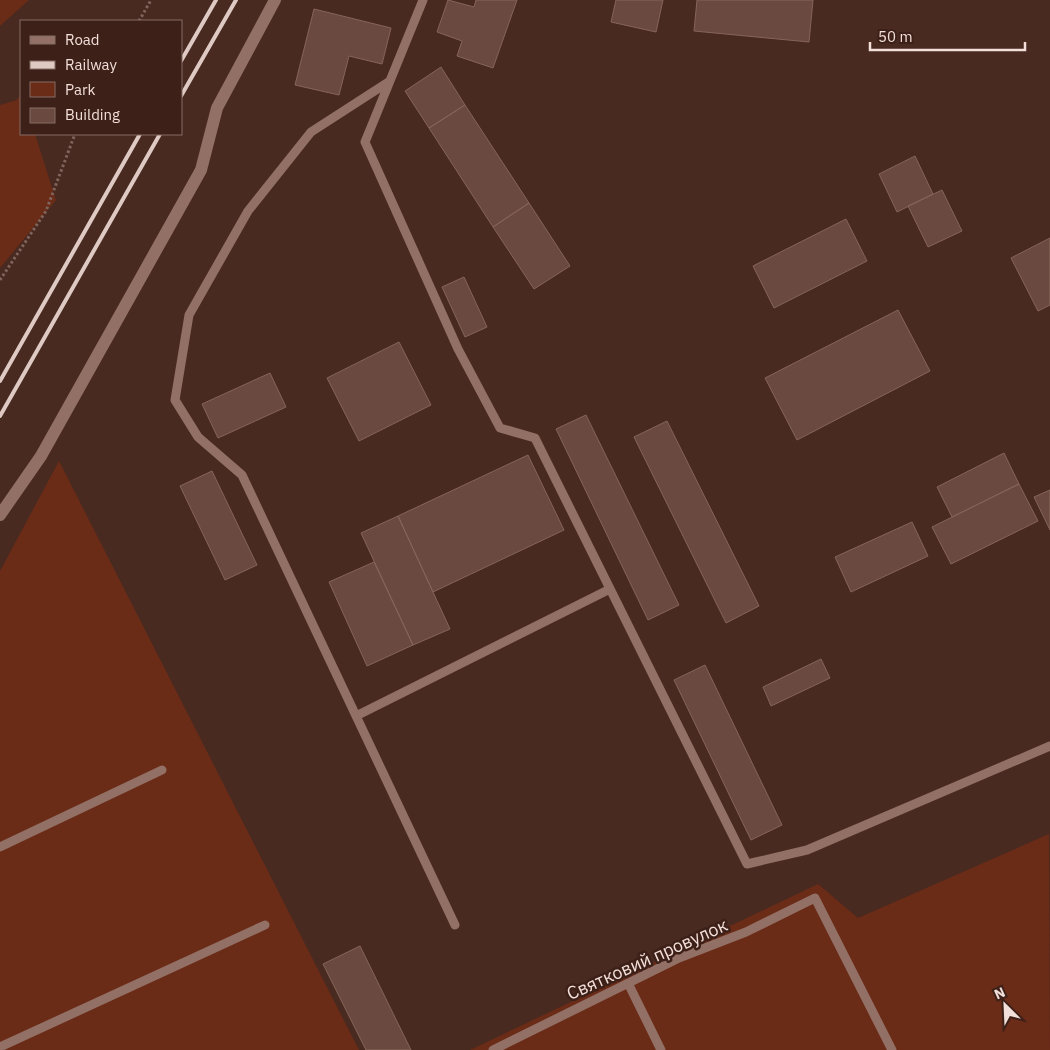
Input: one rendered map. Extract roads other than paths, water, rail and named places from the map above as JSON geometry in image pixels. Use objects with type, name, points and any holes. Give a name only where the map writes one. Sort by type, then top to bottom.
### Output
[{"type":"street","points":[[0,515],[41,456],[201,170],[217,108],[275,0]]},
{"type":"lane","points":[[423,0],[365,142],[458,349],[500,428],[535,438],[747,864],[807,850],[1050,746]]},
{"type":"lane","points":[[390,81],[312,132],[248,211],[188,315],[175,400],[198,437],[242,475],[455,925]]},
{"type":"lane","points":[[356,716],[610,589]]},
{"type":"lane","points":[[0,847],[162,770]]},
{"type":"lane","name":"Святковий провулок","points":[[493,1050],[679,958],[746,932],[815,898],[892,1050]]},
{"type":"lane","points":[[0,1047],[265,925]]},
{"type":"lane","points":[[628,983],[661,1050]]},
{"type":"railway","points":[[182,59],[216,0]]},
{"type":"railway","points":[[182,94],[236,0]]},
{"type":"railway","points":[[0,381],[139,135]]},
{"type":"railway","points":[[0,416],[159,135]]}]
